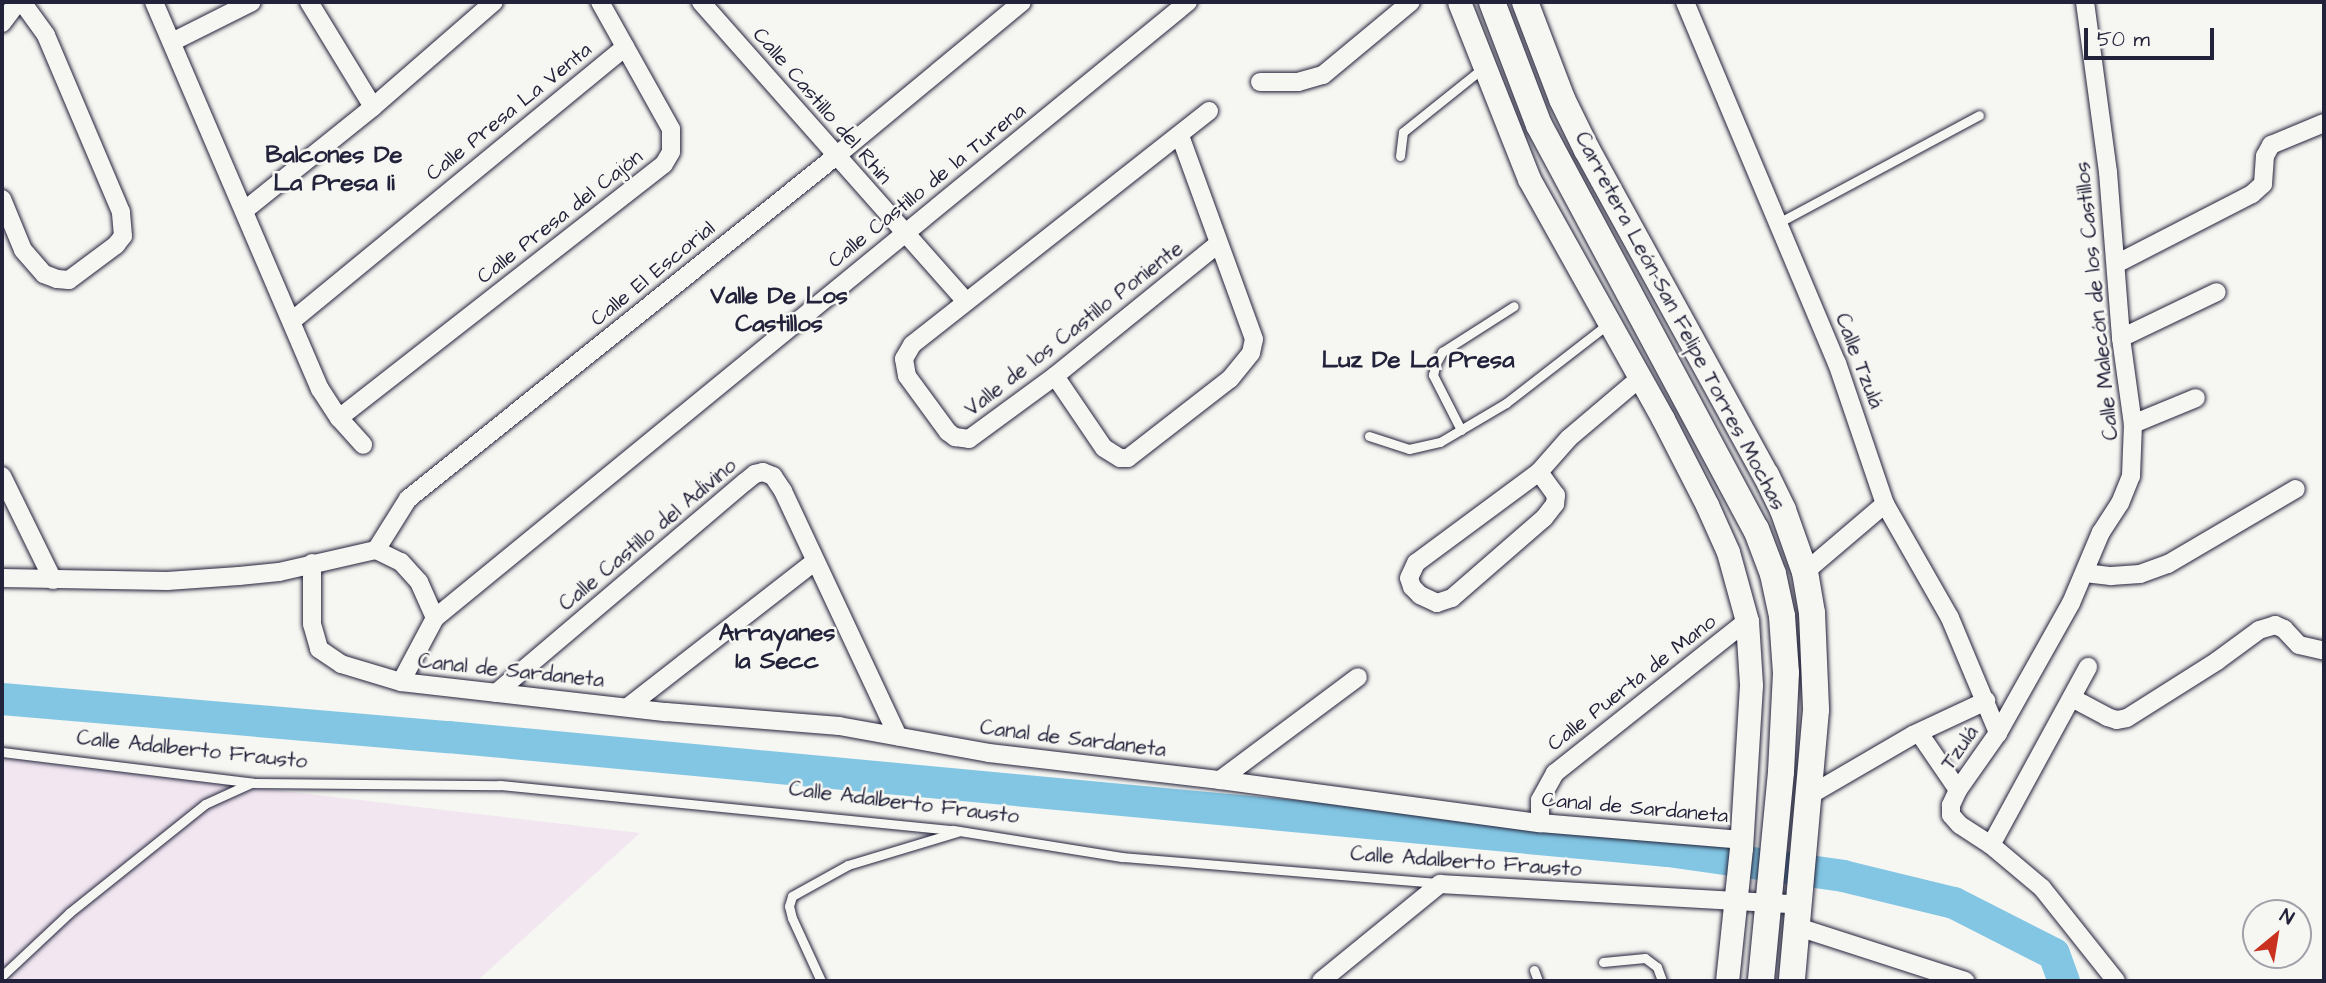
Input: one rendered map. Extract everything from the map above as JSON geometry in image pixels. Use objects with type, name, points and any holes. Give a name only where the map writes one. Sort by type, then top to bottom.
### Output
[{"type":"main road","points":[[1492,2],[1539,125],[1756,529],[1773,574],[1782,616],[1786,673],[1761,981]]},
{"type":"main road","points":[[1512,2],[1538,66],[1562,99]]},
{"type":"main road","name":"Carretera León-San Felipe Torres Mochas","points":[[1525,2],[1562,99],[1620,212],[1766,475],[1783,510],[1805,572],[1816,662],[1810,795],[1792,981]]},
{"type":"street","points":[[2,23],[20,2],[34,14],[46,35],[121,212],[123,236],[116,245],[69,280],[57,279],[44,274],[23,250],[2,199]]},
{"type":"street","points":[[154,2],[293,320],[320,389],[339,418],[363,445]]},
{"type":"street","points":[[172,42],[251,2]]},
{"type":"street","points":[[309,2],[373,107]]},
{"type":"street","points":[[245,210],[373,107],[494,2]]},
{"type":"street","name":"Calle Presa del Cajón","points":[[339,418],[664,164],[671,152],[671,129],[600,2]]},
{"type":"street","name":"Calle Castillo del Rhin","points":[[701,2],[966,302]]},
{"type":"street","name":"Calle El Escorial","points":[[376,550],[408,499],[836,156],[1021,2]]},
{"type":"street","name":"Calle Castillo de la Turena","points":[[435,618],[1188,2]]},
{"type":"street","points":[[1260,82],[1298,82],[1323,75],[1411,2]]},
{"type":"street","points":[[1458,2],[1529,179],[1640,378],[1701,493],[1728,551],[1747,621],[1751,685],[1741,844],[1727,981]]},
{"type":"street","name":"Calle Tzulá","points":[[1685,2],[1837,363],[1885,504],[1950,618],[1998,733]]},
{"type":"street","name":"Calle Malecón de los Castillos","points":[[1998,733],[2048,647],[2131,476],[2133,424],[2121,338],[2116,264],[2085,2]]},
{"type":"street","name":"Calle Presa La Venta","points":[[293,320],[625,47]]},
{"type":"street","name":"Valle de los Castillo Poniente","points":[[1180,136],[1217,245],[975,437],[961,439],[948,432],[910,384],[904,359],[912,345],[1209,111]]},
{"type":"street","points":[[2116,264],[2252,194],[2263,184],[2265,156],[2271,145],[2324,123]]},
{"type":"street","points":[[1055,376],[1104,448],[1120,458],[1136,455],[1230,379],[1245,362],[1254,339],[1217,245]]},
{"type":"street","points":[[2121,338],[2217,292]]},
{"type":"street","points":[[1539,472],[1556,495],[1555,504],[1544,518],[1452,598],[1437,603],[1420,596],[1412,587],[1409,578],[1416,563],[1539,472],[1569,438],[1640,378]]},
{"type":"street","points":[[2133,424],[2196,398]]},
{"type":"street","name":"Calle Castillo del Adivino","points":[[496,693],[755,474],[773,476],[783,491],[898,736]]},
{"type":"street","points":[[2,476],[53,580]]},
{"type":"street","points":[[2085,573],[2140,575],[2168,564],[2296,489]]},
{"type":"street","points":[[1805,572],[1885,504]]},
{"type":"street","points":[[2,578],[167,581],[239,576],[279,572],[376,550],[401,562],[419,582],[435,618]]},
{"type":"street","points":[[629,706],[815,561]]},
{"type":"street","name":"Canal de Sardaneta","points":[[312,563],[314,637],[319,649],[331,660],[401,682],[746,720],[839,726],[989,753],[1220,780],[1540,823],[1741,844]]},
{"type":"street","name":"Canal de Sardaneta","points":[[401,682],[435,618]]},
{"type":"street","name":"Calle Puerta de Mano","points":[[1540,823],[1540,800],[1545,786],[1555,773],[1747,621]]},
{"type":"street","points":[[2072,698],[2107,717],[2117,720],[2127,718],[2217,661],[2259,629],[2275,625],[2284,629],[2299,645],[2315,652],[2324,651]]},
{"type":"street","points":[[1991,845],[2088,667]]},
{"type":"street","points":[[1220,780],[1358,677]]},
{"type":"street","points":[[1810,795],[1919,733],[1986,701]]},
{"type":"street","points":[[1919,733],[1958,790],[1951,805],[1951,814],[1960,825],[1991,845],[2042,888],[2116,981]]},
{"type":"street","name":"Tzulá","points":[[1958,790],[1998,733]]},
{"type":"street","points":[[1321,981],[1440,884]]},
{"type":"street","name":"Calle Adalberto Frausto","points":[[1440,884],[1770,896],[1965,981]]},
{"type":"lane","points":[[1400,156],[1403,132],[1483,68]]},
{"type":"lane","points":[[1778,223],[1979,115]]},
{"type":"lane","points":[[1461,430],[1433,375],[1436,363],[1442,352],[1514,306]]},
{"type":"lane","points":[[1369,436],[1409,449],[1425,448],[1506,403],[1609,323]]},
{"type":"lane","name":"Calle Adalberto Frausto","points":[[2,752],[253,783],[500,785],[962,831],[1122,857],[1440,884]]},
{"type":"lane","points":[[2,975],[69,913],[205,804],[253,783]]},
{"type":"lane","points":[[821,981],[792,918],[789,905],[792,896],[848,866],[962,831]]},
{"type":"lane","points":[[1603,962],[1645,958],[1657,967],[1661,981]]},
{"type":"lane","points":[[1534,970],[1538,981]]},
{"type":"shaded area","points":[[2,758],[640,833],[477,981],[2,981]]},
{"type":"waterway","points":[[2,699],[448,737],[1668,851],[1843,876],[1954,903],[2054,954],[2064,981]]},
{"type":"district","name":"Balcones De La Presa Ii","points":[[334,170]]},
{"type":"district","name":"Valle De Los Castillos","points":[[779,311]]},
{"type":"district","name":"Luz De La Presa","points":[[1418,361]]},
{"type":"district","name":"Arrayanes 1a Secc","points":[[777,648]]}]
